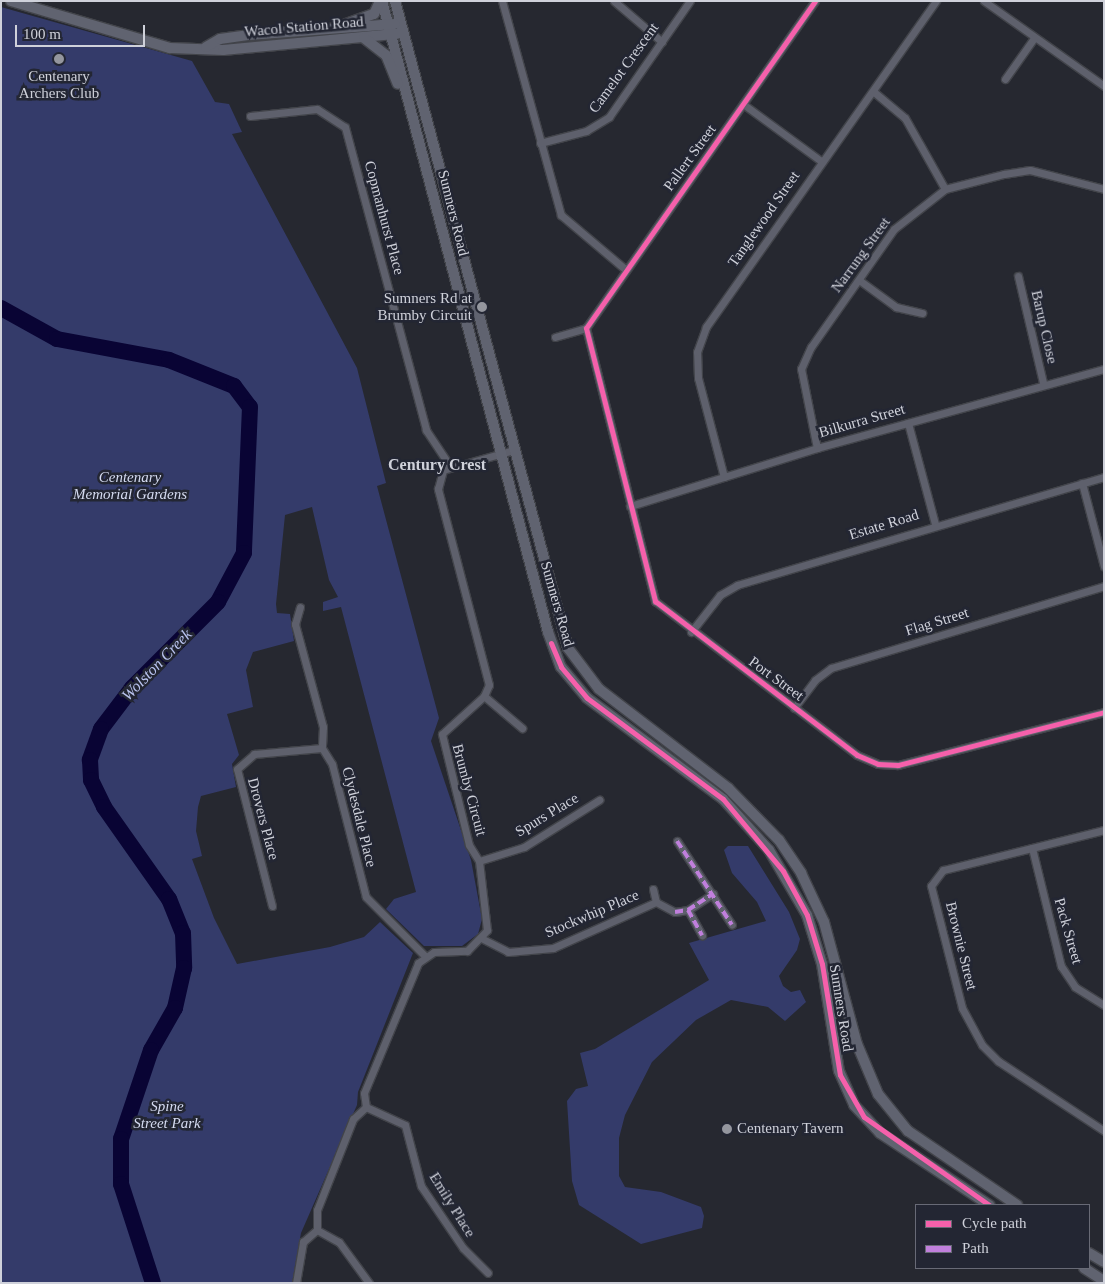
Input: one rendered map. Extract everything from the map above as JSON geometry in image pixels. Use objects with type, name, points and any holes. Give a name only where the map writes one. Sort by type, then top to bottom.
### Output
[{"type":"main road","name":"Wacol Station Road","points":[[11,1],[137,42],[170,48],[360,38],[404,33]]},
{"type":"main road","name":"Sumners Road","points":[[381,1],[392,35],[501,453],[561,667],[587,698],[723,799],[769,850],[807,915],[822,964],[845,1089],[880,1132],[988,1204]]},
{"type":"main road","points":[[336,28],[370,16],[381,1]]},
{"type":"main road","name":"Sumners Road","points":[[395,1],[561,626],[579,667],[599,690],[728,788],[778,840],[801,873],[824,922],[857,1044],[873,1085],[908,1131],[968,1174],[1015,1204]]},
{"type":"main road","name":"Wacol Station Road","points":[[206,47],[220,39],[401,23]]},
{"type":"main road","points":[[360,38],[373,41],[386,55],[418,136]]},
{"type":"main road","points":[[961,1186],[968,1174]]},
{"type":"main road","points":[[1090,1254],[1104,1262]]},
{"type":"main road","points":[[1086,1269],[1104,1281]]},
{"type":"street","points":[[502,1],[561,215],[625,270]]},
{"type":"street","points":[[614,1],[662,42]]},
{"type":"street","name":"Camelot Crescent","points":[[540,144],[599,126],[690,1]]},
{"type":"street","name":"Pallert Street","points":[[586,328],[815,1]]},
{"type":"street","name":"Tanglewood Street","points":[[724,477],[698,378],[698,352],[706,327],[821,161],[874,92],[936,1]]},
{"type":"street","points":[[984,1],[1104,86]]},
{"type":"street","points":[[1005,79],[1034,38]]},
{"type":"street","points":[[874,92],[905,118],[945,189]]},
{"type":"street","points":[[743,104],[821,161]]},
{"type":"street","name":"Copmanhurst Place","points":[[250,116],[317,109],[345,127],[426,430],[450,466]]},
{"type":"street","name":"Narrung Street","points":[[818,448],[803,396],[801,369],[811,347],[894,229],[945,189],[1030,170],[1104,189]]},
{"type":"street","name":"Barup Close","points":[[1018,276],[1043,383]]},
{"type":"street","points":[[859,280],[896,307],[922,313]]},
{"type":"street","points":[[555,337],[586,328]]},
{"type":"street","name":"Port Street","points":[[586,328],[655,602],[691,632],[857,755],[878,764],[898,765],[1104,712]]},
{"type":"street","name":"Bilkurra Street","points":[[630,506],[818,448],[1043,383],[1104,369]]},
{"type":"street","points":[[908,423],[935,524]]},
{"type":"street","points":[[514,450],[450,466],[443,470],[438,489],[488,675],[484,696],[522,728]]},
{"type":"street","name":"Estate Road","points":[[691,632],[720,595],[737,585],[935,524],[1104,477]]},
{"type":"street","points":[[1082,483],[1104,566]]},
{"type":"street","name":"Flag Street","points":[[794,708],[815,680],[831,668],[1104,586]]},
{"type":"street","name":"Clydesdale Place","points":[[300,606],[295,624],[323,727],[322,748],[332,764],[366,897],[425,956]]},
{"type":"street","name":"Brumby Circuit","points":[[483,938],[488,922],[479,861],[470,845],[442,734],[484,696]]},
{"type":"street","name":"Drovers Place","points":[[272,906],[237,769],[246,757],[254,754],[322,748]]},
{"type":"street","name":"Spurs Place","points":[[479,861],[524,847],[600,800]]},
{"type":"street","name":"Brownie Street","points":[[1104,830],[943,870],[933,879],[934,896],[962,1008],[982,1045],[998,1062],[1104,1131]]},
{"type":"street","points":[[677,840],[732,925]]},
{"type":"street","name":"Pack Street","points":[[1032,848],[1061,966],[1075,987],[1104,1005]]},
{"type":"street","name":"Stockwhip Place","points":[[653,889],[656,902],[675,912],[688,910]]},
{"type":"street","points":[[702,935],[688,910],[713,894]]},
{"type":"street","name":"Stockwhip Place","points":[[483,938],[508,952],[553,948],[656,902]]},
{"type":"street","points":[[296,1283],[303,1242],[317,1230],[317,1210],[353,1119],[366,1106],[364,1093],[425,956],[467,951],[483,938]]},
{"type":"street","name":"Emily Place","points":[[366,1106],[405,1125],[421,1186],[463,1248],[488,1274]]},
{"type":"street","points":[[317,1230],[338,1242],[369,1283]]},
{"type":"green space","name":"Spine Street Park","points":[[1,7],[192,61],[215,102],[229,104],[242,132],[232,134],[357,368],[386,483],[377,486],[439,718],[431,741],[471,860],[482,919],[478,934],[462,946],[424,946],[386,909],[394,899],[416,892],[341,607],[323,611],[323,602],[338,597],[329,580],[312,507],[285,515],[276,604],[277,613],[290,614],[294,641],[253,652],[246,670],[253,707],[227,714],[239,755],[232,764],[236,787],[201,796],[198,807],[196,831],[202,856],[192,859],[214,918],[237,964],[330,947],[364,937],[380,922],[413,953],[358,1092],[357,1105],[301,1233],[292,1283],[1,1283]]},
{"type":"green space","points":[[728,846],[748,846],[789,912],[800,939],[797,950],[779,976],[783,986],[791,992],[800,990],[806,1002],[785,1021],[768,1007],[731,1000],[696,1020],[652,1062],[625,1115],[619,1138],[619,1176],[625,1187],[661,1192],[701,1207],[704,1216],[702,1228],[641,1244],[579,1205],[572,1181],[567,1101],[576,1089],[588,1086],[580,1053],[595,1049],[709,980],[689,943],[766,921],[757,902],[732,873],[724,850]]},
{"type":"waterway","name":"Wolston Creek","points":[[1,308],[57,339],[169,360],[234,386],[250,407],[244,553],[218,602],[132,688],[101,729],[90,760],[91,780],[104,807],[169,899],[183,933],[184,968],[175,1008],[151,1050],[121,1139],[121,1184],[153,1283]]},
{"type":"marked path","points":[[677,841],[732,925]]},
{"type":"marked path","points":[[675,912],[688,910],[713,894]]},
{"type":"marked path","points":[[688,910],[702,935]]},
{"type":"cycle path","points":[[815,1],[586,328],[655,601],[857,755],[878,764],[898,765],[1104,712]]},
{"type":"cycle path","points":[[551,643],[561,667],[587,698],[723,799],[783,871],[807,915],[822,964],[840,1075],[864,1117],[988,1204]]},
{"type":"place","name":"Centenary Archers Club","points":[[59,59]]},
{"type":"place","name":"Sumners Rd at Brumby Circuit","points":[[482,307]]},
{"type":"place","name":"Centenary Tavern","points":[[727,1129]]},
{"type":"district","name":"Century Crest","points":[[437,465]]},
{"type":"park label","name":"Centenary Memorial Gardens","points":[[130,486]]}]
